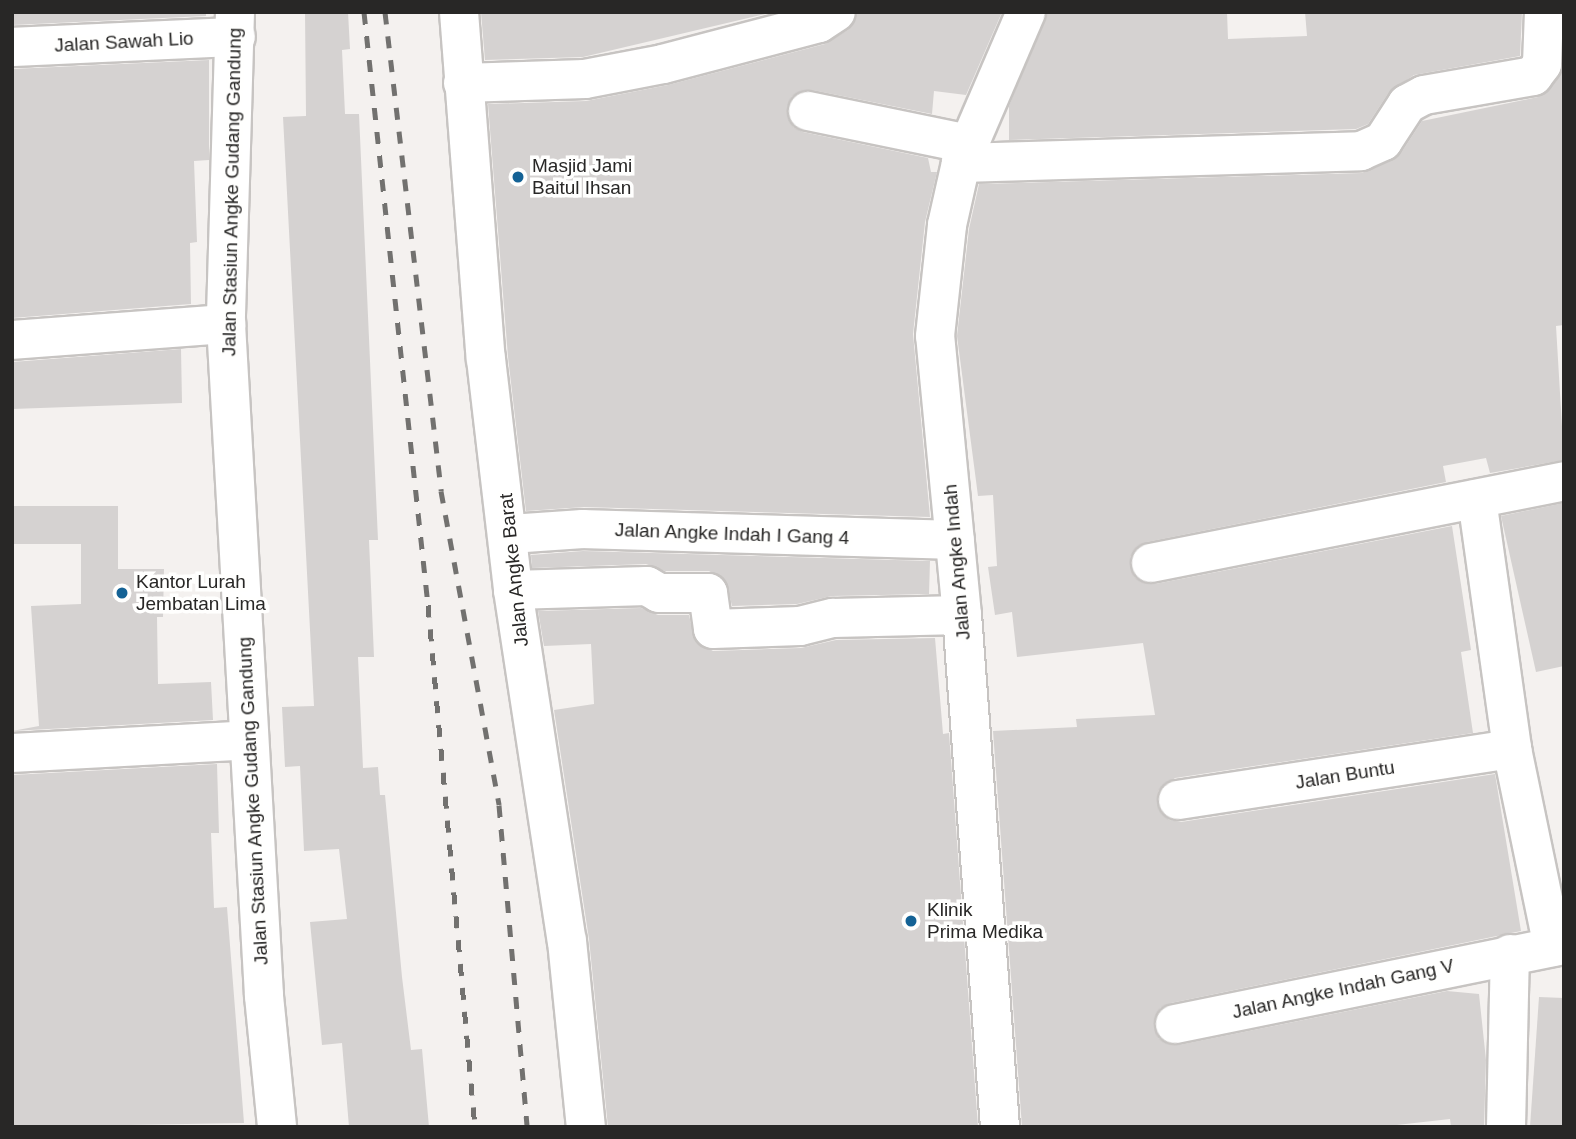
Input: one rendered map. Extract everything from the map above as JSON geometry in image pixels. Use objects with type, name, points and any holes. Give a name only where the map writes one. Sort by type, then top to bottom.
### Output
[{"type":"street","name":"Jalan Angke Barat","points":[[459,12],[486,359],[510,534],[513,590],[567,941],[586,1127]]},
{"type":"street","points":[[463,83],[585,79],[663,64],[819,23],[836,12]]},
{"type":"street","name":"Jalan Angke Indah","points":[[999,1127],[962,615],[934,336],[947,225],[965,154],[1026,12]]},
{"type":"street","points":[[808,111],[965,154],[1361,151],[1383,141],[1407,104],[1424,94],[1533,76],[1542,64],[1544,12]]},
{"type":"street","name":"Jalan Sawah Lio","points":[[12,47],[235,25]]},
{"type":"street","name":"Jalan Stasiun Angke Gudang Gandung","points":[[235,25],[226,324],[250,740],[277,1127]]},
{"type":"street","points":[[12,340],[226,324]]},
{"type":"street","points":[[1151,563],[1564,481]]},
{"type":"street","points":[[1477,499],[1512,749],[1558,946]]},
{"type":"street","name":"Jalan Angke Indah I Gang 4","points":[[510,534],[583,529],[955,540]]},
{"type":"street","points":[[513,590],[647,586],[659,593],[708,593],[713,629],[800,626],[833,618],[962,615]]},
{"type":"street","points":[[12,754],[250,740]]},
{"type":"street","name":"Jalan Buntu","points":[[1178,800],[1512,749]]},
{"type":"street","name":"Jalan Angke Indah Gang V","points":[[1175,1024],[1558,946]]},
{"type":"street","points":[[1506,1127],[1510,954]]},
{"type":"building","points":[[12,12],[206,12],[206,16],[12,25]]},
{"type":"building","points":[[305,12],[348,12],[350,49],[342,50],[345,114],[359,114],[378,540],[369,540],[374,657],[358,657],[363,768],[378,767],[380,795],[385,795],[411,1050],[422,1049],[429,1127],[349,1127],[342,1043],[322,1045],[310,922],[347,919],[339,849],[304,851],[300,766],[285,767],[282,707],[314,706],[283,117],[306,116]]},
{"type":"building","points":[[481,12],[774,12],[583,57],[485,60]]},
{"type":"building","points":[[858,12],[1002,12],[966,95],[934,91],[932,114],[812,90],[792,96],[787,107],[793,127],[803,132],[928,158],[931,172],[937,172],[925,222],[913,334],[930,517],[584,507],[526,511],[508,357],[488,104],[586,101],[668,85],[825,44],[848,30]]},
{"type":"building","points":[[1047,12],[1227,12],[1228,39],[1307,36],[1305,12],[1522,12],[1520,56],[1414,75],[1389,92],[1368,124],[1356,129],[1009,140],[1009,106]]},
{"type":"building","points":[[209,60],[209,160],[194,161],[197,242],[190,243],[191,304],[12,318],[12,69]]},
{"type":"building","points":[[1564,65],[1564,325],[1556,326],[1564,460],[1490,473],[1486,458],[1443,466],[1446,482],[1147,542],[1130,557],[1135,578],[1155,584],[1452,526],[1471,650],[1461,652],[1473,733],[1175,778],[1158,791],[1157,804],[1169,820],[1181,822],[1495,774],[1521,931],[1171,1003],[1160,1008],[1154,1028],[1159,1039],[1179,1045],[1447,991],[1479,994],[1486,1060],[1484,1127],[1451,1127],[1450,1119],[1379,1127],[1022,1127],[993,731],[1077,727],[1076,719],[1155,715],[1143,643],[1017,657],[1012,612],[995,615],[988,567],[997,566],[993,495],[978,496],[957,336],[969,229],[979,184],[1362,173],[1401,153],[1422,121],[1538,97],[1550,89]]},
{"type":"building","points":[[181,349],[182,403],[12,409],[12,362]]},
{"type":"building","points":[[1564,503],[1564,666],[1536,672],[1501,516]]},
{"type":"building","points":[[14,506],[118,506],[118,569],[164,569],[163,617],[157,617],[158,684],[211,682],[213,720],[12,731],[39,726],[31,606],[81,604],[81,544],[14,544]]},
{"type":"building","points":[[583,551],[930,561],[929,594],[832,596],[797,604],[732,606],[726,581],[709,571],[665,571],[646,564],[532,568],[531,555]]},
{"type":"building","points":[[641,608],[658,615],[689,615],[695,641],[713,651],[801,648],[836,640],[935,638],[943,734],[949,733],[978,1127],[608,1127],[589,939],[554,710],[594,704],[591,644],[544,646],[538,611]]},
{"type":"building","points":[[217,764],[219,833],[211,833],[214,908],[227,907],[244,1123],[12,1127],[12,775]]},
{"type":"building","points":[[1539,997],[1564,998],[1564,1127],[1530,1127]]},
{"type":"railway","points":[[364,12],[428,605],[475,1127]]},
{"type":"railway","points":[[385,12],[441,491],[499,805],[527,1127]]},
{"type":"place","name":"Masjid Jami Baitul Ihsan","points":[[518,177]]},
{"type":"place","name":"Kantor Lurah Jembatan Lima","points":[[122,593]]},
{"type":"place","name":"Klinik Prima Medika","points":[[911,921]]}]
